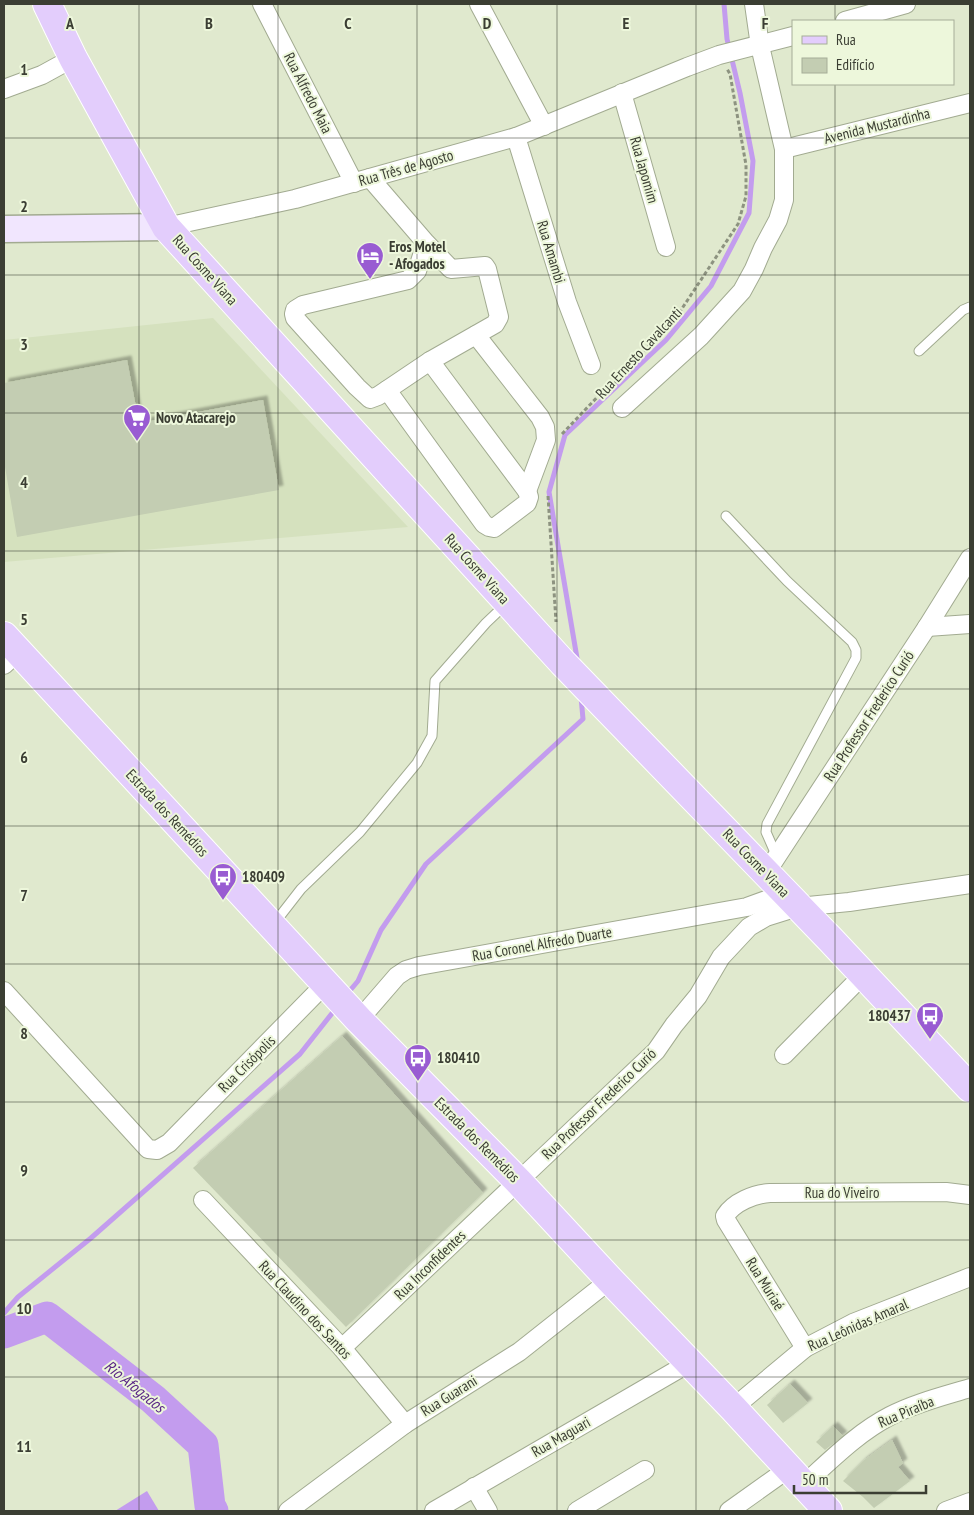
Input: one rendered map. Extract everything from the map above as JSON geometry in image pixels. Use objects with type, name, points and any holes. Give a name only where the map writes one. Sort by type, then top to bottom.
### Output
[{"type":"main road","name":"Rua Cosme Viana","points":[[47,4],[73,58],[166,227],[560,660],[772,866],[792,900],[970,1088]]},
{"type":"main road","name":"Rua Três de Agosto","points":[[4,229],[166,227]]},
{"type":"main road","name":"Estrada dos Remédios","points":[[9,651],[327,986],[518,1181],[828,1511]]},
{"type":"street","name":"Rua Alfredo Maia","points":[[262,4],[362,181],[451,269],[482,266],[487,269],[499,316],[495,324],[476,335]]},
{"type":"street","points":[[479,4],[544,126]]},
{"type":"street","points":[[622,408],[701,336],[742,291],[778,220],[784,200],[784,149],[755,47],[754,4]]},
{"type":"street","points":[[849,20],[906,4]]},
{"type":"street","name":"Rua Três de Agosto","points":[[166,227],[362,181],[516,137],[687,67],[720,55],[792,36]]},
{"type":"street","points":[[4,90],[42,75],[73,58]]},
{"type":"street","name":"Rua Japomim","points":[[622,93],[666,247]]},
{"type":"street","name":"Avenida Mustardinha","points":[[784,149],[970,103]]},
{"type":"street","name":"Rua Amambi","points":[[516,137],[567,302],[591,365]]},
{"type":"street","points":[[426,243],[417,272],[408,280],[303,305],[295,310],[295,318],[370,399],[373,399],[430,361],[476,335],[540,417],[545,427],[546,440],[527,491]]},
{"type":"street","points":[[387,390],[484,524],[494,528],[527,503],[529,497],[527,491],[430,361]]},
{"type":"street","name":"Rua Professor Frederico Curió","points":[[772,866],[970,558]]},
{"type":"street","points":[[927,627],[970,624]]},
{"type":"street","points":[[792,900],[848,902],[970,884]]},
{"type":"street","name":"Rua Professor Frederico Curió","points":[[518,1181],[656,1051],[698,996],[721,957],[749,927],[792,900]]},
{"type":"street","name":"Rua Coronel Alfredo Duarte","points":[[355,1015],[397,976],[406,970],[419,966],[792,900]]},
{"type":"street","points":[[784,1055],[863,975]]},
{"type":"street","name":"Rua Crisópolis","points":[[5,994],[148,1149],[157,1150],[168,1143],[327,986]]},
{"type":"street","name":"Rua Inconfidentes","points":[[342,1348],[518,1181]]},
{"type":"street","name":"Rua do Viveiro","points":[[726,1220],[725,1216],[728,1212],[749,1197],[758,1194],[946,1192],[970,1195]]},
{"type":"street","name":"Rua Claudino dos Santos","points":[[203,1200],[342,1348],[405,1424]]},
{"type":"street","name":"Rua Muriaé","points":[[726,1220],[805,1348]]},
{"type":"street","name":"Rua Leônidas Amaral","points":[[733,1408],[805,1348],[853,1323],[970,1277]]},
{"type":"street","name":"Rua Guarani","points":[[288,1511],[405,1424],[519,1352],[610,1280]]},
{"type":"street","name":"Rua Maguari","points":[[434,1511],[689,1363]]},
{"type":"street","name":"Rua Piraíba","points":[[729,1511],[795,1477],[890,1416],[970,1388]]},
{"type":"street","points":[[577,1511],[645,1470]]},
{"type":"street","points":[[474,1487],[488,1511]]},
{"type":"street","points":[[946,1511],[970,1502]]},
{"type":"lane","points":[[919,351],[963,310],[970,307]]},
{"type":"lane","points":[[726,516],[787,581],[852,642],[856,650],[856,658],[767,824],[766,832],[772,866]]},
{"type":"lane","points":[[272,926],[301,889],[360,832],[417,763],[432,736],[435,681],[486,623],[508,602]]},
{"type":"path","name":"Rua Ernesto Cavalcanti","points":[[560,443],[562,434],[614,384],[679,313],[738,224],[746,196],[746,165],[730,74],[720,55]]},
{"type":"path","points":[[547,487],[560,660]]},
{"type":"shaded area","points":[[213,318],[408,527],[4,562],[4,340]]},
{"type":"shaded area","points":[[147,1491],[159,1511],[115,1511]]},
{"type":"building","name":"Novo Atacarejo","points":[[127,360],[139,423],[263,400],[279,490],[17,537],[4,461],[4,383]]},
{"type":"building","points":[[342,1036],[483,1193],[346,1327],[193,1168]]},
{"type":"building","points":[[790,1384],[808,1403],[783,1423],[767,1405]]},
{"type":"building","points":[[833,1426],[843,1436],[825,1450],[816,1442]]},
{"type":"building","points":[[892,1440],[903,1463],[898,1467],[910,1481],[874,1508],[843,1481],[863,1461]]},
{"type":"waterway","points":[[578,664],[549,492],[565,435],[666,340],[711,286],[749,213],[753,161],[727,39],[724,4]]},
{"type":"waterway","points":[[347,994],[358,981],[381,930],[426,864],[583,719],[581,697]]},
{"type":"waterway","points":[[4,1313],[18,1297],[91,1238],[300,1054],[337,1007]]},
{"type":"waterway","name":"Rio Afogados","points":[[4,1333],[47,1317],[153,1399],[203,1445],[210,1506],[213,1511]]},
{"type":"place","name":"Eros Motel - Afogados","points":[[370,280]]},
{"type":"place","name":"Novo Atacarejo","points":[[137,442]]},
{"type":"place","name":"180409","points":[[223,901]]},
{"type":"place","name":"180437","points":[[930,1040]]},
{"type":"place","name":"180410","points":[[418,1082]]}]
